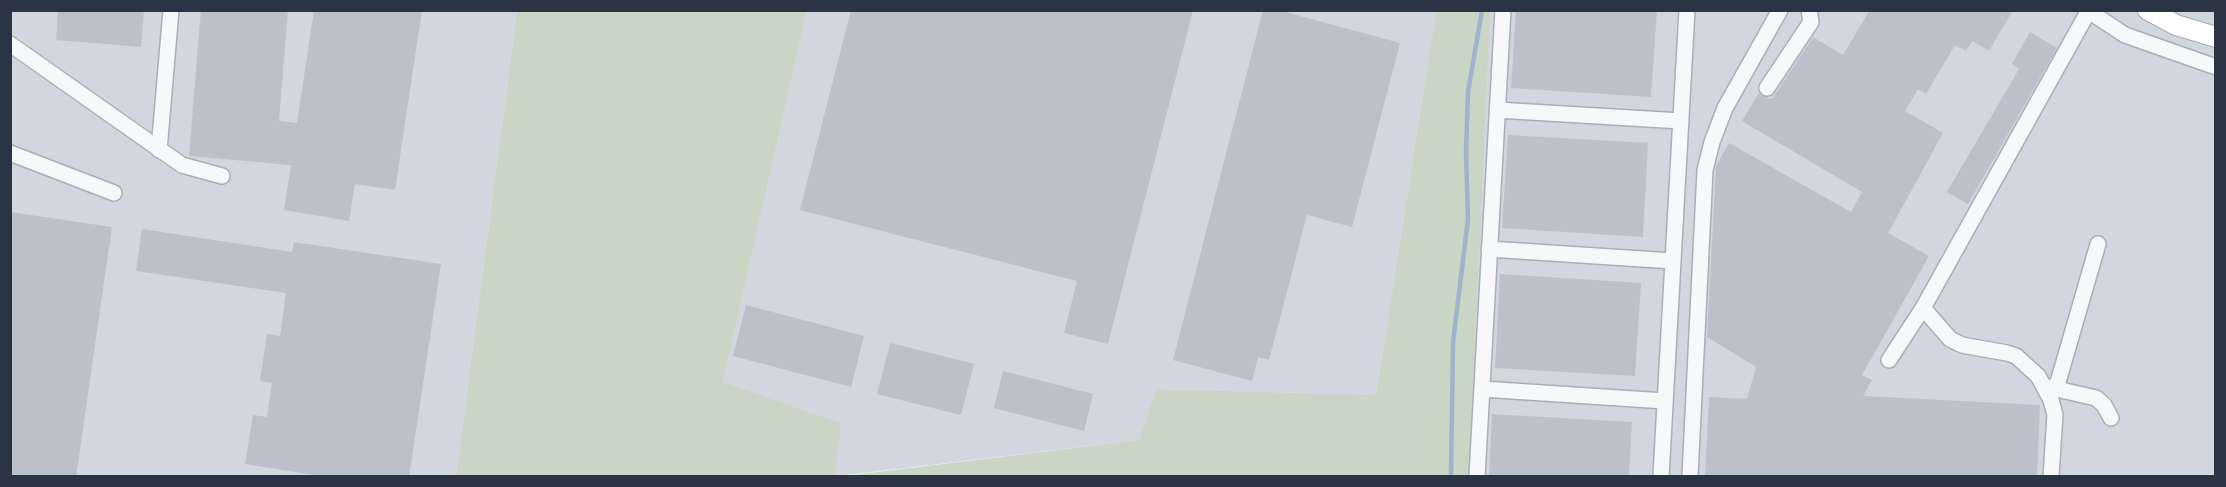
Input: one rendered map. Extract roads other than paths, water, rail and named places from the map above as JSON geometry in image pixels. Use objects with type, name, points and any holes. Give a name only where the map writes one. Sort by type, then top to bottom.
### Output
[{"type":"main road","points":[[2148,10],[2176,25],[2216,38]]},
{"type":"lane","points":[[159,150],[171,10]]},
{"type":"lane","points":[[1477,477],[1503,10]]},
{"type":"lane","points":[[1661,477],[1687,10]]},
{"type":"lane","points":[[1690,477],[1706,170],[1712,142],[1725,108],[1780,10]]},
{"type":"lane","points":[[1767,88],[1811,22],[1809,10]]},
{"type":"lane","points":[[1888,360],[1923,308],[2088,11],[2125,35],[2216,67]]},
{"type":"lane","points":[[10,44],[182,165],[222,176]]},
{"type":"lane","points":[[1497,110],[1681,121]]},
{"type":"lane","points":[[10,153],[114,193]]},
{"type":"lane","points":[[2051,477],[2055,415],[2051,388],[2098,244]]},
{"type":"lane","points":[[1490,249],[1673,261]]},
{"type":"lane","points":[[1923,308],[1950,339],[1962,345],[2007,352],[2016,356],[2051,388],[2096,398],[2104,405],[2111,418]]},
{"type":"lane","points":[[1482,389],[1665,401]]},
{"type":"waterway","points":[[1451,476],[1453,342],[1468,219],[1466,152],[1468,92],[1482,10]]}]
